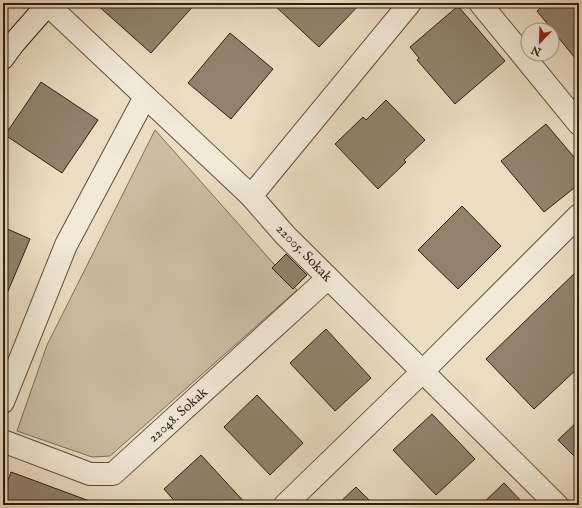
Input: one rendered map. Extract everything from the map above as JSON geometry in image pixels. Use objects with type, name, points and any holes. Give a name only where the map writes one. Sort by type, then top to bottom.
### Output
[{"type":"street","points":[[251,196],[410,3]]},
{"type":"street","points":[[480,3],[579,124]]},
{"type":"street","points":[[3,58],[48,4]]},
{"type":"street","name":"22005. Sokak","points":[[48,4],[251,196],[285,234],[328,278],[557,505]]},
{"type":"street","points":[[3,402],[66,245],[145,97]]},
{"type":"street","points":[[285,505],[422,372],[579,215]]},
{"type":"street","name":"22048. Sokak","points":[[3,441],[90,474],[114,474],[328,278]]},
{"type":"shaded area","points":[[155,130],[297,290],[110,456],[92,457],[17,431],[47,345]]},
{"type":"building","points":[[95,3],[196,3],[151,53]]},
{"type":"building","points":[[272,3],[361,3],[319,47]]},
{"type":"building","points":[[547,3],[579,3],[579,63],[560,39],[560,22],[546,22],[537,11]]},
{"type":"building","points":[[458,6],[505,61],[455,104],[417,60],[419,58],[410,47]]},
{"type":"building","points":[[230,33],[273,69],[231,119],[188,83]]},
{"type":"building","points":[[41,82],[98,120],[62,173],[5,135]]},
{"type":"building","points":[[386,100],[425,140],[404,160],[406,162],[378,189],[335,144],[363,117],[366,120]]},
{"type":"building","points":[[546,124],[579,163],[579,184],[544,212],[501,161]]},
{"type":"building","points":[[462,206],[501,246],[458,289],[418,250]]},
{"type":"building","points":[[3,227],[30,239],[3,303]]},
{"type":"building","points":[[286,254],[307,275],[293,289],[272,268]]},
{"type":"building","points":[[579,269],[579,367],[534,409],[486,359]]},
{"type":"building","points":[[326,329],[371,378],[335,411],[290,363]]},
{"type":"building","points":[[257,395],[303,443],[270,475],[224,427]]},
{"type":"building","points":[[432,414],[475,459],[436,495],[393,450]]},
{"type":"building","points":[[579,420],[579,461],[558,440]]},
{"type":"building","points":[[201,455],[247,505],[178,505],[164,489]]},
{"type":"building","points":[[11,472],[95,503],[95,505],[3,505],[3,494]]},
{"type":"building","points":[[504,483],[525,505],[481,505]]},
{"type":"building","points":[[356,487],[374,505],[337,505]]}]
